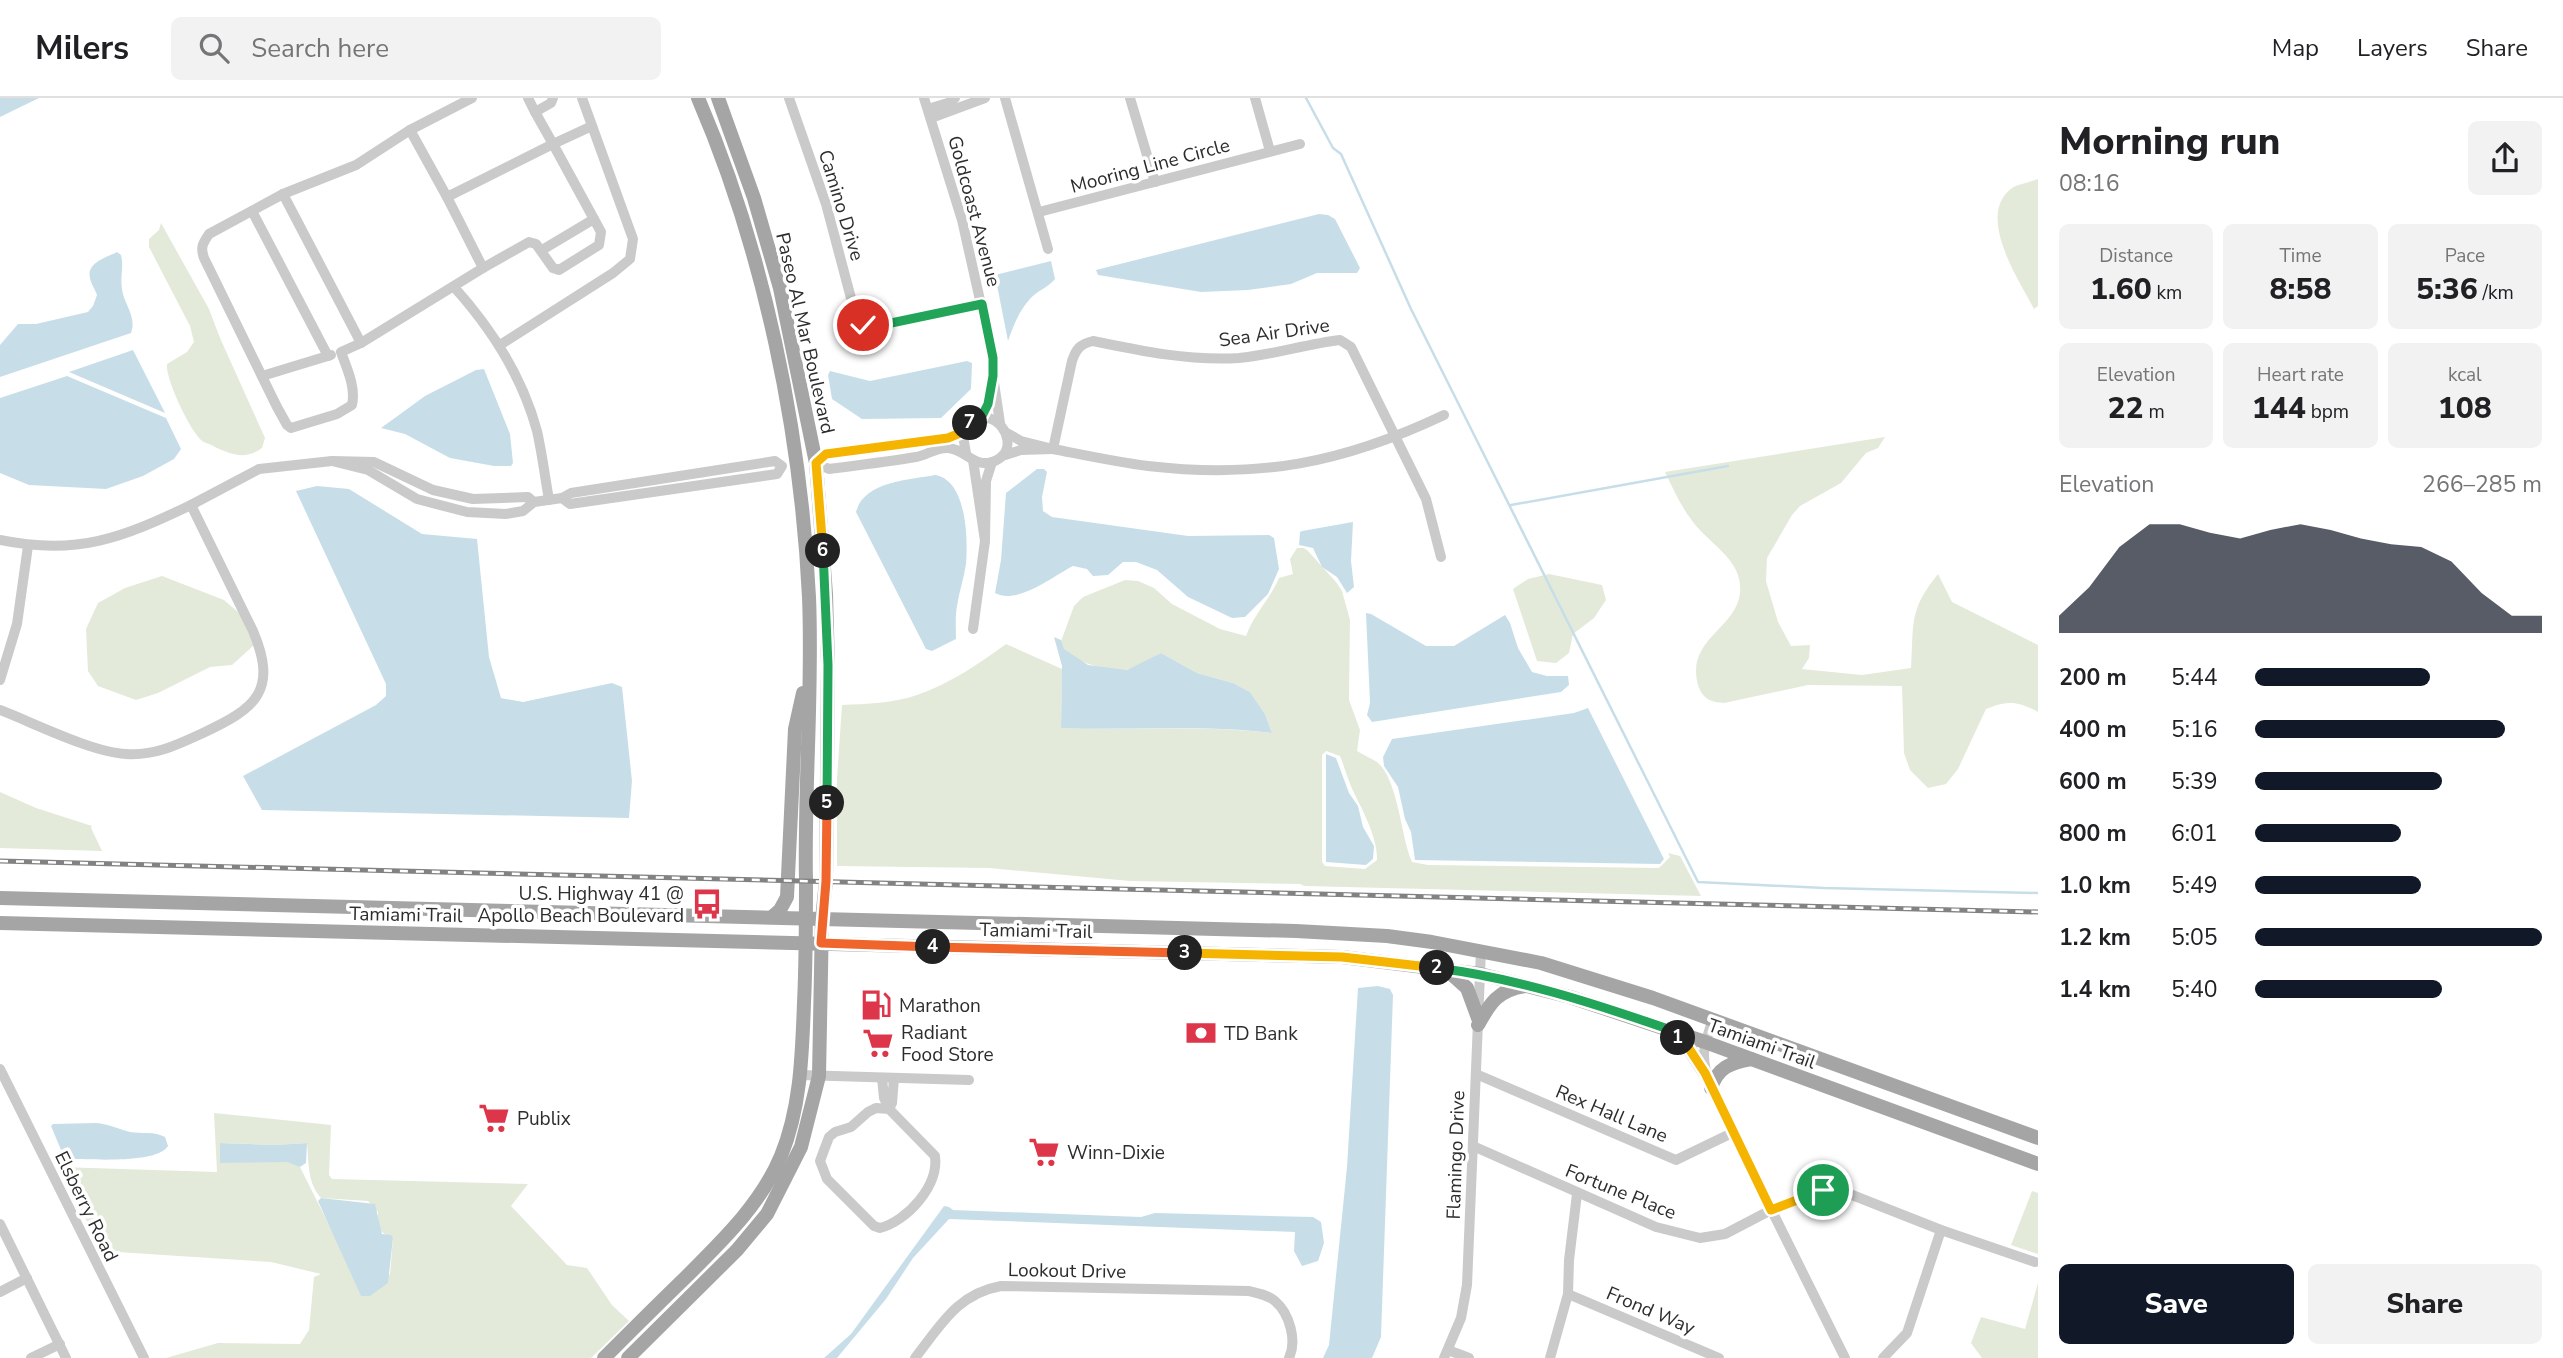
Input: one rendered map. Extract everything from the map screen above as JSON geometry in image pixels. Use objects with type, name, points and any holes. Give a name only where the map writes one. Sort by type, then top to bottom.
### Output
[{"type":"main road","name":"Paseo Al Mar Boulevard","points":[[698,98],[732,188],[760,282],[784,388],[796,464],[809,595],[806,880],[815,918]]},
{"type":"main road","name":"Paseo Al Mar Boulevard","points":[[718,98],[754,198],[780,288],[816,463],[826,594],[828,665],[826,881],[815,918]]},
{"type":"main road","points":[[772,917],[780,910],[787,897],[795,729],[810,664]]},
{"type":"main road","name":"Tamiami Trail","points":[[0,898],[815,918],[1387,936],[1481,950],[1596,979],[2038,1138]]},
{"type":"main road","points":[[240,929],[242,904]]},
{"type":"main road","points":[[478,935],[480,910]]},
{"type":"main road","points":[[604,1358],[725,1240],[752,1205],[780,1158],[794,1116],[800,1075],[815,918]]},
{"type":"main road","name":"Tamiami Trail","points":[[0,923],[1342,957],[1446,969],[1529,986],[1616,1011],[2038,1164]]},
{"type":"main road","points":[[1119,951],[1130,940],[1160,928]]},
{"type":"main road","points":[[628,1358],[737,1250],[767,1214],[802,1147],[819,1076],[814,943]]},
{"type":"main road","points":[[1446,969],[1467,988],[1478,1021]]},
{"type":"main road","points":[[1478,1021],[1497,995],[1506,990],[1529,986]]},
{"type":"main road","points":[[1668,1029],[1688,1047],[1705,1073]]},
{"type":"main road","points":[[1710,1088],[1719,1070],[1751,1059]]},
{"type":"street","points":[[341,352],[354,397],[352,405],[337,414],[291,428],[285,422],[262,376],[201,247],[209,234],[283,194],[356,165],[410,130],[472,98]]},
{"type":"street","points":[[262,376],[341,352],[361,343],[529,242],[542,250],[552,268],[559,270],[598,245],[601,232],[528,98]]},
{"type":"street","points":[[535,112],[551,103],[553,98]]},
{"type":"street","points":[[500,345],[613,273],[630,259],[633,239],[582,98]]},
{"type":"street","points":[[587,113],[592,98]]},
{"type":"street","name":"Camino Drive","points":[[789,98],[826,204],[856,317],[863,325],[872,327],[982,304]]},
{"type":"street","points":[[928,108],[951,102],[955,98]]},
{"type":"street","points":[[928,108],[985,98]]},
{"type":"street","points":[[1005,98],[1048,249]]},
{"type":"street","points":[[1130,98],[1155,182]]},
{"type":"street","points":[[1255,98],[1270,151]]},
{"type":"street","name":"Goldcoast Avenue","points":[[928,108],[962,220],[993,358],[988,404],[981,418]]},
{"type":"street","points":[[447,197],[592,126]]},
{"type":"street","points":[[410,130],[483,268]]},
{"type":"street","name":"Mooring Line Circle","points":[[1039,212],[1300,144]]},
{"type":"street","points":[[283,194],[361,343]]},
{"type":"street","points":[[252,211],[328,356]]},
{"type":"street","points":[[542,250],[594,219]]},
{"type":"street","points":[[454,286],[500,345],[518,382],[536,430],[549,500]]},
{"type":"street","name":"Sea Air Drive","points":[[1053,449],[1075,350],[1083,343],[1093,341],[1153,353],[1225,358],[1277,353],[1340,340],[1351,347],[1426,499],[1441,557]]},
{"type":"street","name":"Goldcoast Avenue","points":[[993,376],[1003,428]]},
{"type":"street","points":[[985,541],[969,456],[962,442],[965,431],[972,422],[981,418],[989,418],[1021,441],[1053,449],[1146,466],[1240,471],[1292,466],[1349,453],[1396,438],[1444,415]]},
{"type":"street","points":[[973,629],[985,541],[986,481],[1007,445],[1003,428]]},
{"type":"street","points":[[816,463],[826,454],[948,438],[965,431]]},
{"type":"street","points":[[796,464],[816,463],[829,469],[920,456],[936,449],[949,448],[981,463],[1021,450],[1053,449]]},
{"type":"street","points":[[0,540],[28,546],[67,547],[105,541],[139,530],[259,469],[332,461],[374,462],[433,489],[473,499],[528,498],[534,502],[562,498],[571,493],[747,464],[775,461],[782,466],[777,474],[655,493],[570,504],[562,498]]},
{"type":"street","points":[[0,710],[106,751],[127,754],[153,753],[172,748],[235,718],[250,707],[261,683],[261,651],[191,505]]},
{"type":"street","points":[[0,680],[17,624],[28,546]]},
{"type":"street","name":"Flamingo Drive","points":[[1446,1354],[1461,1318],[1467,1285],[1481,950]]},
{"type":"street","points":[[1713,1019],[1702,1060],[1710,1088],[1845,1358]]},
{"type":"street","name":"Elsberry Road","points":[[0,1069],[144,1358]]},
{"type":"street","name":"Rex Hall Lane","points":[[1476,1074],[1675,1160],[1732,1133]]},
{"type":"street","points":[[800,1075],[969,1080]]},
{"type":"street","points":[[888,1078],[884,1098],[889,1109],[935,1156],[936,1165],[932,1179],[915,1204],[897,1222],[880,1228],[874,1226],[829,1182],[820,1161],[829,1137],[835,1132],[851,1126],[876,1108],[889,1109]]},
{"type":"street","name":"Fortune Place","points":[[1473,1146],[1657,1227],[1700,1238],[1725,1234],[1771,1210],[1823,1190],[1842,1191],[1941,1230],[2035,1262]]},
{"type":"street","points":[[1550,1358],[1568,1294],[1577,1194]]},
{"type":"street","points":[[0,1224],[66,1358]]},
{"type":"street","points":[[1883,1358],[1907,1333],[1941,1230]]},
{"type":"street","points":[[0,1292],[27,1278]]},
{"type":"street","name":"Lookout Drive","points":[[915,1358],[959,1304],[967,1297],[993,1287],[1249,1291],[1263,1294],[1276,1302],[1287,1317],[1293,1334],[1289,1358]]},
{"type":"street","name":"Frond Way","points":[[1568,1294],[1719,1358]]},
{"type":"street","points":[[31,1358],[60,1344]]},
{"type":"street","points":[[1446,1354],[1469,1358]]},
{"type":"green space","points":[[2038,179],[2038,306],[2034,309],[2004,248],[1998,214],[2002,200],[2012,188]]},
{"type":"green space","points":[[161,223],[209,309],[265,438],[262,448],[256,452],[233,454],[202,441],[190,425],[174,391],[167,364],[187,352],[194,342],[190,326],[149,247],[149,239],[159,230]]},
{"type":"green space","points":[[1885,437],[1878,448],[1866,453],[1841,483],[1800,506],[1792,515],[1767,558],[1766,581],[1778,622],[1791,646],[1810,645],[1809,658],[1802,669],[1862,675],[1911,668],[1914,618],[1928,587],[1938,574],[1952,602],[2038,645],[2038,712],[2013,703],[1986,709],[1958,769],[1946,784],[1928,788],[1910,770],[1904,753],[1902,686],[1808,685],[1724,703],[1712,701],[1703,695],[1696,672],[1698,658],[1712,636],[1730,617],[1740,593],[1740,582],[1727,557],[1688,515],[1665,472]]},
{"type":"green space","points":[[1297,548],[1304,548],[1342,591],[1350,620],[1349,700],[1360,730],[1357,751],[1377,762],[1390,781],[1412,862],[1428,865],[1659,868],[1670,857],[1668,853],[1680,856],[1701,896],[1130,881],[989,868],[837,866],[837,779],[842,705],[870,704],[917,695],[963,673],[1006,644],[1062,669],[1061,728],[1219,729],[1272,733],[1265,714],[1250,692],[1233,683],[1197,673],[1161,653],[1130,669],[1099,667],[1072,656],[1060,644],[1074,606],[1083,597],[1125,580],[1138,581],[1154,588],[1172,604],[1220,629],[1246,636],[1279,578],[1293,574],[1290,559]],"holes":[[[1326,751],[1340,756],[1369,825],[1377,852],[1377,860],[1365,869],[1325,866],[1322,862],[1322,755]]]},
{"type":"green space","points":[[1549,574],[1602,585],[1606,600],[1594,618],[1573,634],[1569,653],[1556,663],[1537,661],[1513,589],[1528,579]]},
{"type":"green space","points":[[162,576],[224,600],[239,613],[254,645],[232,665],[210,667],[158,693],[136,700],[98,686],[88,671],[86,629],[98,603],[125,588]]},
{"type":"green space","points":[[0,792],[36,808],[92,826],[102,851],[0,848]]},
{"type":"green space","points":[[214,1113],[331,1125],[329,1175],[332,1179],[528,1184],[511,1206],[567,1265],[587,1268],[612,1305],[629,1321],[591,1358],[166,1358],[218,1343],[300,1344],[309,1330],[314,1277],[321,1274],[271,1262],[102,1251],[59,1167],[217,1172]],"holes":[[[223,1143],[307,1143],[311,1179],[321,1198],[368,1201],[378,1212],[380,1228],[384,1234],[393,1238],[390,1275],[329,1225],[299,1165],[287,1162],[220,1162],[220,1144]]]},
{"type":"green space","points":[[2032,1191],[2038,1193],[2038,1254],[2011,1245]]},
{"type":"green space","points":[[2038,1283],[2038,1358],[1982,1358],[1971,1343],[1981,1317],[2025,1329]]},
{"type":"water","points":[[0,98],[39,98],[0,117]]},
{"type":"water","points":[[1319,214],[1335,219],[1360,268],[1357,273],[1317,273],[1291,284],[1248,290],[1201,292],[1098,275],[1096,270]]},
{"type":"water","points":[[117,252],[122,259],[122,289],[131,316],[131,333],[0,377],[0,345],[18,324],[36,324],[88,312],[97,295],[90,278],[91,268],[98,261]]},
{"type":"water","points":[[1051,261],[1055,279],[1025,304],[1008,341],[995,275]]},
{"type":"water","points":[[133,350],[165,413],[69,372]]},
{"type":"water","points":[[967,361],[972,363],[971,389],[941,418],[862,419],[832,399],[828,375],[830,371],[870,381]]},
{"type":"water","points":[[484,369],[510,434],[511,466],[494,466],[450,458],[405,434],[381,428],[425,396],[476,370]]},
{"type":"water","points":[[67,376],[166,418],[181,449],[174,459],[143,476],[106,489],[29,485],[0,473],[0,398]]},
{"type":"water","points":[[1037,469],[1047,472],[1042,497],[1043,511],[1052,517],[1188,536],[1269,535],[1274,538],[1279,569],[1268,594],[1245,617],[1232,618],[1188,597],[1157,570],[1136,562],[1123,562],[1108,575],[1093,576],[1087,569],[1073,566],[1024,593],[1004,596],[995,593],[1001,560],[1006,493]]},
{"type":"water","points":[[935,475],[946,479],[959,499],[966,526],[967,553],[956,610],[956,639],[932,651],[926,649],[856,512],[868,494],[878,488]]},
{"type":"water","points":[[317,486],[349,489],[422,534],[477,539],[489,657],[501,698],[523,702],[612,683],[622,687],[632,781],[629,818],[262,810],[243,776],[376,705],[386,696],[386,684],[296,491]]},
{"type":"water","points":[[1353,522],[1351,561],[1354,587],[1347,593],[1337,577],[1322,567],[1313,548],[1299,545],[1300,532]]},
{"type":"water","points":[[1366,613],[1426,646],[1454,646],[1505,615],[1518,648],[1532,672],[1547,676],[1568,676],[1569,685],[1561,692],[1372,722],[1367,715],[1370,703]]},
{"type":"water","points":[[1054,637],[1061,640],[1064,649],[1088,665],[1127,670],[1161,653],[1197,673],[1233,683],[1250,692],[1265,714],[1272,733],[1193,728],[1061,728],[1062,666]]},
{"type":"water","points":[[1588,708],[1664,859],[1660,864],[1415,860],[1411,832],[1405,819],[1398,787],[1384,766],[1383,757],[1392,739],[1574,713]]},
{"type":"water","points":[[1326,754],[1336,758],[1349,793],[1358,806],[1363,827],[1374,846],[1373,859],[1366,865],[1326,862]]},
{"type":"water","points":[[1378,986],[1390,989],[1393,995],[1381,1337],[1372,1358],[1323,1358],[1329,1345],[1347,1167],[1358,988]]},
{"type":"water","points":[[96,1123],[130,1132],[161,1135],[165,1137],[168,1146],[162,1152],[138,1158],[93,1160],[64,1157],[51,1126]]},
{"type":"water","points":[[220,1143],[307,1143],[306,1163],[300,1167],[287,1162],[220,1163]]},
{"type":"water","points":[[321,1198],[375,1204],[382,1234],[391,1235],[393,1238],[388,1283],[370,1296],[361,1296],[318,1201]]},
{"type":"water","points":[[944,1206],[953,1210],[1141,1217],[1155,1213],[1313,1217],[1321,1222],[1324,1243],[1318,1261],[1302,1266],[1294,1251],[1295,1232],[949,1219],[913,1258],[886,1299],[837,1358],[824,1358],[851,1334]]},
{"type":"waterway","points":[[1306,98],[1333,148],[1341,154],[1411,309],[1698,882],[2038,893]]},
{"type":"waterway","points":[[1511,505],[1728,466]]},
{"type":"railway","points":[[0,861],[2038,912]]},
{"type":"place","name":"U.S. Highway 41 @ Apollo Beach Boulevard","points":[[707,904]]},
{"type":"place","name":"Marathon","points":[[876,1005]]},
{"type":"place","name":"TD Bank","points":[[1201,1033]]},
{"type":"place","name":"Radiant Food Store","points":[[878,1043]]},
{"type":"place","name":"Publix","points":[[494,1118]]},
{"type":"place","name":"Winn-Dixie","points":[[1044,1152]]},
{"type":"route","points":[[863,325],[872,327],[982,304],[993,358],[993,376],[988,404],[981,418],[972,422],[965,431],[948,438],[826,454],[816,463],[826,594],[828,665],[826,881],[821,943],[1342,957],[1480,974],[1529,986],[1668,1029],[1688,1047],[1705,1073],[1771,1210],[1823,1190]]}]
